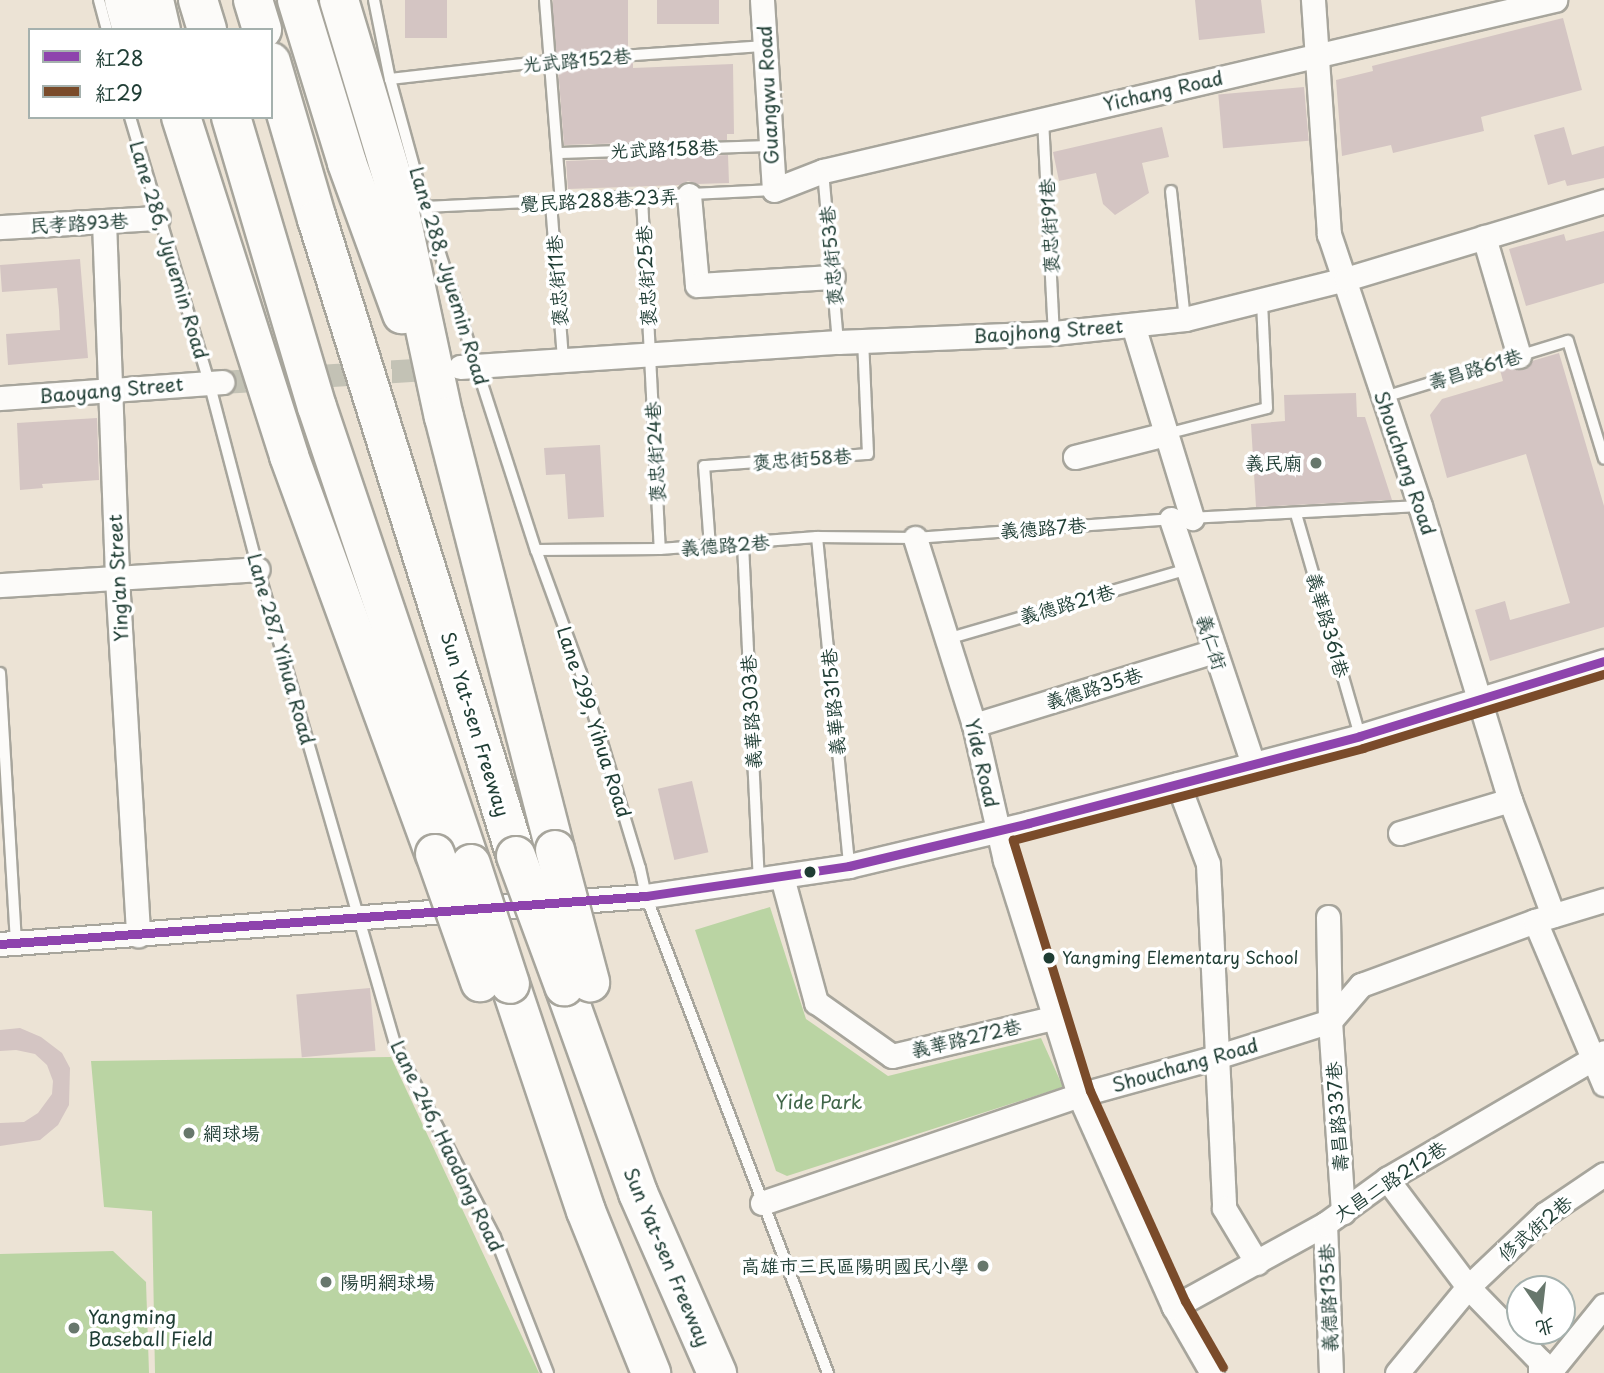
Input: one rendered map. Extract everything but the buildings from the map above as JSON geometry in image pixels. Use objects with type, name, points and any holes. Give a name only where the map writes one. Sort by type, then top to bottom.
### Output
[{"type":"highway","points":[[124,0],[131,28]]},
{"type":"highway","points":[[154,0],[161,28]]},
{"type":"highway","points":[[198,0],[206,28]]},
{"type":"highway","points":[[253,0],[261,28]]},
{"type":"highway","points":[[297,0],[346,163],[443,417]]},
{"type":"highway","points":[[339,0],[393,180],[443,417],[555,850],[577,984]]},
{"type":"highway","name":"Sun Yat-sen Freeway","points":[[273,69],[321,232],[516,856],[577,984],[638,1192],[717,1373]]},
{"type":"highway","points":[[157,119],[212,280],[259,369]]},
{"type":"highway","points":[[182,119],[259,369],[435,854],[495,983],[651,1373]]},
{"type":"highway","points":[[232,119],[313,394],[471,864],[495,983]]},
{"type":"street","name":"Guangwu Road","points":[[762,0],[774,190]]},
{"type":"street","name":"Shouchang Road","points":[[1313,0],[1329,234],[1346,279],[1381,398],[1420,506],[1480,698],[1544,918],[1598,1054],[1604,1084]]},
{"type":"street","name":"Yichang Road","points":[[774,190],[823,171],[1555,0]]},
{"type":"street","points":[[689,195],[697,285],[833,277]]},
{"type":"street","name":"Baojhong Street","points":[[468,367],[838,342],[1054,333],[1185,319],[1346,279],[1604,201]]},
{"type":"street","name":"民孝路93巷","points":[[0,227],[158,218]]},
{"type":"street","name":"Ying'an Street","points":[[104,221],[117,578],[138,935]]},
{"type":"street","points":[[1484,237],[1519,356]]},
{"type":"street","name":"義仁街","points":[[1133,325],[1166,434],[1188,569],[1253,764]]},
{"type":"street","name":"Baoyang Street","points":[[0,398],[216,382]]},
{"type":"street","points":[[1075,457],[1166,434]]},
{"type":"street","name":"Yide Road","points":[[915,538],[974,725],[998,831],[1053,1018],[1079,1095],[1174,1307],[1212,1373]]},
{"type":"street","points":[[0,585],[258,569]]},
{"type":"street","name":"義德路35巷","points":[[974,725],[1215,651]]},
{"type":"street","points":[[8,943],[646,896],[849,866],[998,831],[1360,736],[1604,661]]},
{"type":"street","points":[[1178,784],[1208,864],[1224,1208],[1257,1263]]},
{"type":"street","points":[[1400,834],[1510,800]]},
{"type":"street","name":"義華路272巷","points":[[782,877],[816,1002],[892,1056],[1053,1018]]},
{"type":"street","points":[[1330,1021],[1361,985],[1544,918],[1604,900]]},
{"type":"street","name":"壽昌路337巷","points":[[1328,916],[1334,1218]]},
{"type":"street","name":"Shouchang Road","points":[[762,1203],[1079,1095],[1216,1057],[1330,1021]]},
{"type":"street","name":"大昌二路212巷","points":[[1174,1307],[1334,1218],[1387,1179],[1598,1054]]},
{"type":"street","name":"修武街2巷","points":[[1397,1373],[1468,1287],[1545,1214],[1604,1174]]},
{"type":"street","points":[[1387,1179],[1468,1287],[1540,1361],[1541,1373]]},
{"type":"street","name":"義德路135巷","points":[[1331,1373],[1334,1218]]},
{"type":"street","points":[[1549,1373],[1604,1305]]},
{"type":"lane","points":[[99,0],[106,28]]},
{"type":"lane","name":"Lane 288, Jyuemin Road","points":[[374,0],[390,79],[468,367],[536,550]]},
{"type":"lane","name":"褒忠街11巷","points":[[545,0],[558,153],[556,203],[563,360]]},
{"type":"lane","name":"光武路152巷","points":[[390,79],[549,61],[765,46]]},
{"type":"lane","name":"Lane 286, Jyuemin Road","points":[[131,119],[158,218],[216,382]]},
{"type":"lane","name":"褒忠街91巷","points":[[1044,119],[1054,333]]},
{"type":"lane","name":"光武路158巷","points":[[558,153],[771,146]]},
{"type":"lane","name":"褒忠街53巷","points":[[823,171],[838,342]]},
{"type":"lane","name":"覺民路288巷23弄","points":[[425,207],[556,203],[774,190]]},
{"type":"lane","points":[[1171,191],[1185,319]]},
{"type":"lane","name":"褒忠街25巷","points":[[642,198],[650,354]]},
{"type":"lane","points":[[1166,434],[1266,408],[1262,300]]},
{"type":"lane","name":"褒忠街58巷","points":[[710,547],[704,466],[868,454],[863,341]]},
{"type":"lane","name":"壽昌路61巷","points":[[1381,398],[1568,341],[1604,459]]},
{"type":"lane","name":"褒忠街24巷","points":[[650,354],[660,549]]},
{"type":"lane","name":"Lane 287, Yihua Road","points":[[216,382],[258,569],[357,916]]},
{"type":"lane","points":[[1181,519],[1420,506]]},
{"type":"lane","name":"義華路361巷","points":[[1296,514],[1360,736]]},
{"type":"lane","name":"義德路7巷","points":[[915,538],[1181,519]]},
{"type":"lane","name":"義德路2巷","points":[[536,550],[710,547],[817,537],[915,538]]},
{"type":"lane","name":"義華路315巷","points":[[817,537],[849,866]]},
{"type":"lane","name":"義華路303巷","points":[[743,544],[759,880]]},
{"type":"lane","name":"Lane 299, Yihua Road","points":[[536,550],[580,673],[640,868],[646,896],[828,1373]]},
{"type":"lane","name":"義德路21巷","points":[[947,639],[1188,569]]},
{"type":"lane","points":[[0,673],[8,943]]},
{"type":"lane","name":"Lane 246, Haodong Road","points":[[357,916],[395,1045],[495,1237],[548,1373]]},
{"type":"green space","name":"Yide Park","points":[[770,907],[806,1019],[888,1076],[1041,1038],[1063,1087],[787,1176],[776,1171],[695,930]]},
{"type":"green space","name":"陽明網球場","points":[[391,1057],[539,1373],[155,1373],[152,1211],[104,1207],[91,1061]]},
{"type":"green space","name":"Yangming Baseball Field","points":[[113,1251],[146,1282],[149,1373],[0,1373],[0,1254]]},
{"type":"tunnel","points":[[222,382],[443,368]]},
{"type":"transit line","name":"紅28","points":[[0,944],[646,896],[849,866],[1029,823],[1360,736],[1604,661]]},
{"type":"transit line","name":"紅29","points":[[1223,1367],[1185,1301],[1090,1091],[1013,840],[1363,748],[1604,674]]},
{"type":"place","name":"義民廟","points":[[1316,463]]},
{"type":"place","name":"Yangming Elementary School","points":[[1049,958]]},
{"type":"place","name":"網球場","points":[[189,1133]]},
{"type":"place","name":"高雄市三民區陽明國民小學","points":[[983,1266]]},
{"type":"place","name":"陽明網球場","points":[[326,1282]]},
{"type":"place","name":"Yangming Baseball Field","points":[[74,1328]]}]
